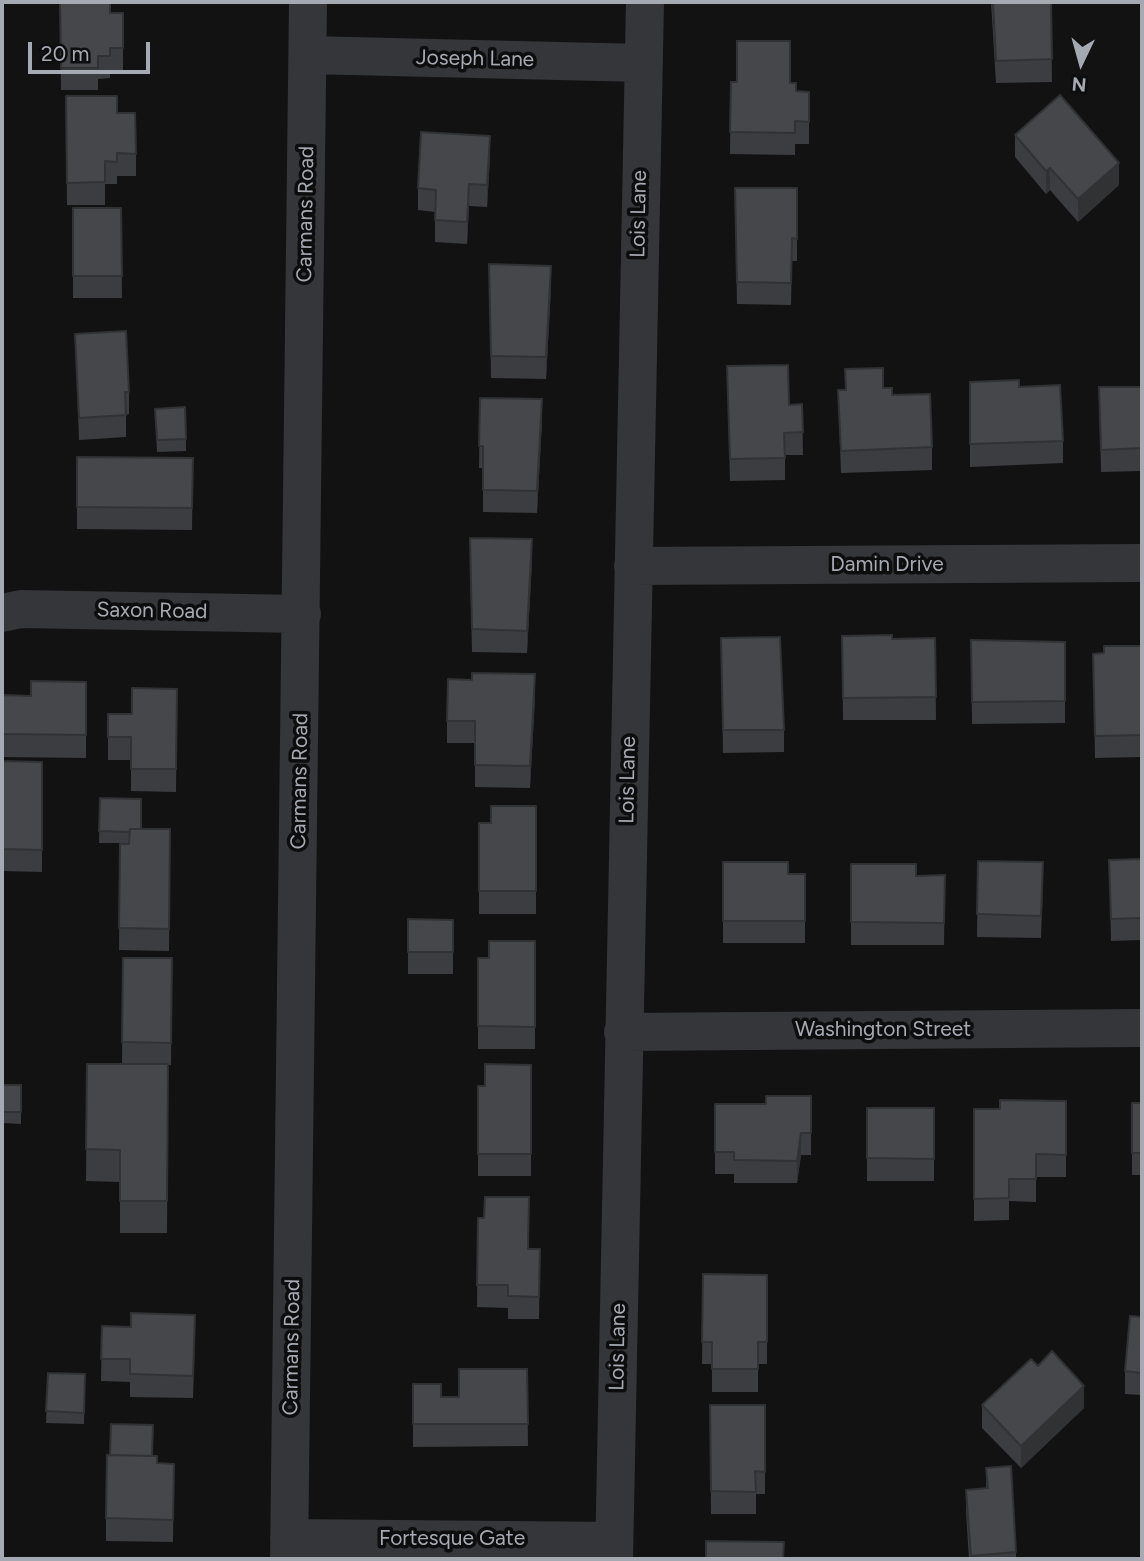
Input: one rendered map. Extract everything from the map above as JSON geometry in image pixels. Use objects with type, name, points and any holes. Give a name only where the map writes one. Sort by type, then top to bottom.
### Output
[{"type":"street","name":"Carmans Road","points":[[289,1549],[308,2]]},
{"type":"street","name":"Lois Lane","points":[[614,1550],[645,2]]},
{"type":"street","name":"Joseph Lane","points":[[308,55],[642,63]]},
{"type":"street","name":"Damin Drive","points":[[633,566],[1142,563]]},
{"type":"street","name":"Saxon Road","points":[[2,613],[21,609],[302,614]]},
{"type":"street","name":"Washington Street","points":[[624,1032],[1142,1028]]},
{"type":"street","name":"Fortesque Gate","points":[[289,1549],[614,1550]]},
{"type":"building","points":[[60,2],[110,2],[110,13],[123,13],[123,48],[110,48],[110,56],[98,56],[98,68],[61,68]]},
{"type":"building","points":[[993,2],[1051,2],[1052,59],[996,61]]},
{"type":"building","points":[[737,41],[790,41],[790,83],[796,83],[796,91],[809,92],[809,122],[795,121],[795,133],[730,132],[731,82],[737,82]]},
{"type":"building","points":[[1060,95],[1119,163],[1078,199],[1050,168],[1046,171],[1015,135]]},
{"type":"building","points":[[66,96],[117,96],[117,113],[135,113],[136,154],[117,153],[117,162],[105,161],[105,182],[67,183]]},
{"type":"building","points":[[421,132],[490,136],[487,185],[469,184],[467,222],[435,220],[436,190],[418,188]]},
{"type":"building","points":[[735,188],[797,188],[797,239],[792,238],[791,283],[737,282]]},
{"type":"building","points":[[73,208],[121,208],[122,276],[73,276]]},
{"type":"building","points":[[489,264],[551,266],[546,357],[491,356]]},
{"type":"building","points":[[126,331],[129,392],[125,392],[126,415],[79,418],[75,334]]},
{"type":"building","points":[[788,365],[789,405],[802,404],[803,432],[784,433],[785,458],[730,459],[727,366]]},
{"type":"building","points":[[883,368],[883,388],[892,388],[892,395],[930,394],[932,447],[841,451],[838,390],[846,390],[845,369]]},
{"type":"building","points":[[1019,380],[1019,387],[1060,385],[1063,441],[970,444],[970,382]]},
{"type":"building","points":[[1099,387],[1142,387],[1142,448],[1101,450]]},
{"type":"building","points":[[480,398],[542,399],[537,491],[483,490],[483,446],[479,446]]},
{"type":"building","points":[[185,407],[186,439],[157,440],[155,409]]},
{"type":"building","points":[[77,457],[193,458],[192,508],[77,507]]},
{"type":"building","points":[[470,538],[532,539],[527,631],[472,629]]},
{"type":"building","points":[[892,635],[892,639],[935,638],[936,697],[843,698],[842,636]]},
{"type":"building","points":[[780,637],[784,730],[723,730],[721,638]]},
{"type":"building","points":[[971,640],[1065,642],[1065,701],[972,702]]},
{"type":"building","points":[[1104,646],[1142,646],[1142,735],[1095,736],[1093,654],[1104,653]]},
{"type":"building","points":[[472,673],[535,674],[530,766],[475,765],[475,721],[447,721],[448,679],[472,680]]},
{"type":"building","points":[[31,681],[86,682],[86,735],[2,734],[3,695],[31,696]]},
{"type":"building","points":[[132,688],[177,689],[176,769],[131,769],[131,737],[108,737],[108,714],[132,714]]},
{"type":"building","points":[[2,761],[42,762],[42,850],[2,849]]},
{"type":"building","points":[[100,798],[141,799],[141,829],[130,829],[129,832],[99,831]]},
{"type":"building","points":[[491,806],[536,806],[536,891],[479,891],[479,823],[491,823]]},
{"type":"building","points":[[130,829],[170,829],[169,929],[119,928],[120,844],[129,844]]},
{"type":"building","points":[[1142,859],[1142,918],[1111,919],[1109,860]]},
{"type":"building","points":[[978,861],[1043,862],[1041,916],[977,914]]},
{"type":"building","points":[[723,862],[788,862],[788,874],[805,874],[805,921],[723,921]]},
{"type":"building","points":[[851,864],[916,864],[916,876],[945,875],[944,923],[851,922]]},
{"type":"building","points":[[408,919],[453,920],[453,952],[408,952]]},
{"type":"building","points":[[489,941],[535,941],[535,1027],[478,1026],[478,958],[489,958]]},
{"type":"building","points":[[123,958],[172,958],[171,1043],[122,1042]]},
{"type":"building","points":[[87,1064],[168,1064],[167,1201],[120,1201],[120,1150],[86,1149]]},
{"type":"building","points":[[485,1064],[531,1065],[531,1154],[478,1154],[478,1086],[485,1086]]},
{"type":"building","points":[[2,1085],[21,1085],[21,1112],[2,1112]]},
{"type":"building","points":[[766,1096],[811,1096],[811,1133],[801,1133],[797,1161],[734,1160],[734,1152],[715,1152],[715,1104],[766,1104]]},
{"type":"building","points":[[1000,1100],[1066,1101],[1066,1155],[1036,1154],[1036,1179],[1009,1179],[1009,1198],[974,1199],[974,1109],[1000,1109]]},
{"type":"building","points":[[1132,1103],[1142,1103],[1142,1153],[1132,1153]]},
{"type":"building","points":[[867,1108],[934,1108],[934,1159],[867,1158]]},
{"type":"building","points":[[485,1197],[529,1197],[528,1249],[540,1249],[539,1297],[508,1296],[508,1285],[477,1285],[478,1218],[484,1218]]},
{"type":"building","points":[[703,1274],[767,1275],[767,1342],[758,1342],[758,1369],[712,1369],[712,1342],[702,1342]]},
{"type":"building","points":[[131,1313],[195,1315],[193,1376],[130,1374],[130,1359],[101,1359],[102,1326],[131,1327]]},
{"type":"building","points":[[1130,1316],[1142,1317],[1142,1373],[1125,1371]]},
{"type":"building","points":[[1052,1351],[1084,1386],[1021,1446],[982,1405],[1031,1359],[1038,1366]]},
{"type":"building","points":[[459,1369],[527,1369],[528,1424],[413,1424],[413,1384],[441,1384],[441,1397],[459,1397]]},
{"type":"building","points":[[48,1373],[85,1374],[84,1413],[46,1411]]},
{"type":"building","points":[[710,1405],[765,1405],[765,1472],[755,1471],[756,1492],[711,1491]]},
{"type":"building","points":[[111,1424],[153,1425],[152,1456],[110,1455]]},
{"type":"building","points":[[107,1455],[157,1456],[157,1463],[174,1464],[173,1520],[106,1518]]},
{"type":"building","points":[[1011,1466],[1016,1552],[971,1556],[966,1490],[988,1488],[986,1468]]},
{"type":"building","points":[[706,1541],[784,1542],[783,1559],[706,1559]]}]
